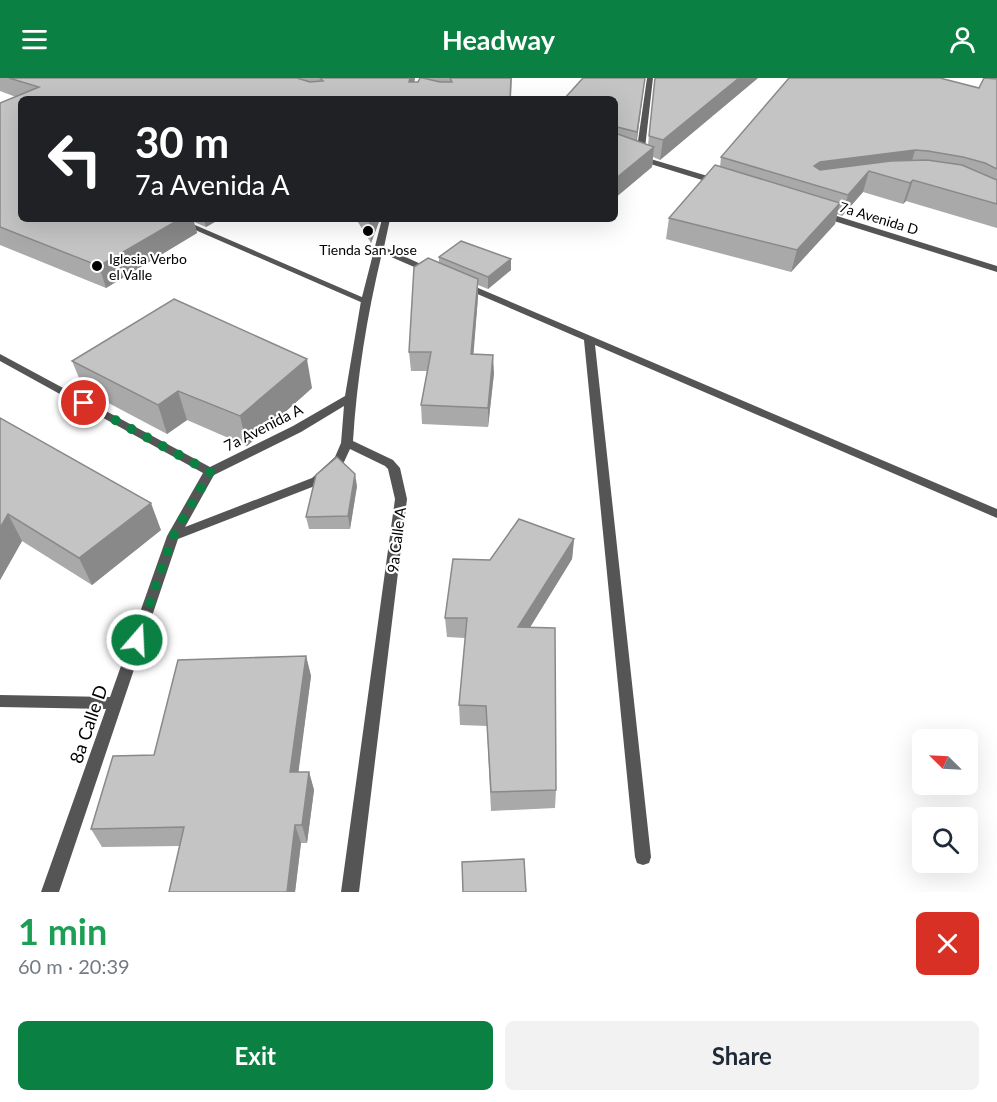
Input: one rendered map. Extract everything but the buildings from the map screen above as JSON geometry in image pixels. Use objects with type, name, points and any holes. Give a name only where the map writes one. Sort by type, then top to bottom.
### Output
[{"type":"street","points":[[640,158],[650,78]]},
{"type":"street","points":[[618,152],[730,186]]},
{"type":"street","name":"7a Avenida D","points":[[809,210],[997,269]]},
{"type":"street","points":[[181,222],[366,301]]},
{"type":"street","points":[[173,536],[316,481],[340,459],[347,443],[350,398],[366,301],[385,222]]},
{"type":"street","points":[[380,249],[446,278]]},
{"type":"street","points":[[457,282],[997,514]]},
{"type":"street","points":[[589,339],[643,857]]},
{"type":"street","points":[[0,357],[210,472]]},
{"type":"street","name":"7a Avenida A","points":[[210,472],[297,429],[350,398]]},
{"type":"street","name":"9a Calle A","points":[[347,443],[389,463],[394,468],[401,499],[350,892]]},
{"type":"street","name":"8a Calle D","points":[[50,892],[173,536],[210,472]]},
{"type":"street","points":[[0,701],[116,703]]},
{"type":"place","name":"Tienda San Jose","points":[[368,231]]},
{"type":"place","name":"Iglesia Verbo el Valle","points":[[97,266]]},
{"type":"route","points":[[84,403],[210,472],[173,536],[137,640]]}]
